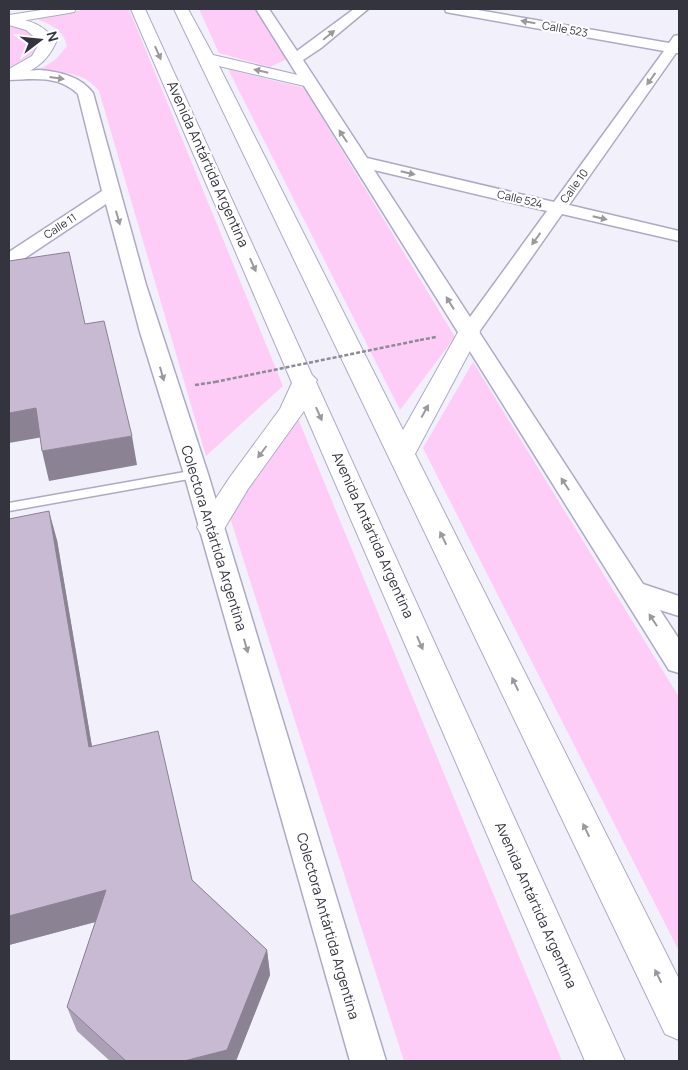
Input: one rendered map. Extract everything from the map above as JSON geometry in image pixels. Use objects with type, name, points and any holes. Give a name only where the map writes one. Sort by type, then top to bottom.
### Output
[{"type":"main road","points":[[9,20],[69,9]]},
{"type":"main road","name":"Avenida Antártida Argentina","points":[[138,9],[305,380],[605,1061]]},
{"type":"main road","points":[[181,9],[207,58],[679,1020]]},
{"type":"main road","points":[[9,20],[23,23],[41,31],[48,42],[44,55],[27,67],[9,75]]},
{"type":"main road","points":[[207,58],[309,82]]},
{"type":"main road","points":[[402,454],[469,332]]},
{"type":"main road","points":[[211,527],[239,483],[292,411],[305,380]]},
{"type":"street","points":[[263,9],[679,662]]},
{"type":"street","points":[[294,59],[316,45],[362,9]]},
{"type":"street","name":"Calle 523","points":[[451,9],[677,45]]},
{"type":"street","name":"Calle 10","points":[[469,332],[677,45]]},
{"type":"street","name":"Colectora Antártida Argentina","points":[[9,75],[46,76],[66,79],[79,85],[85,93],[111,193],[167,390],[196,474],[368,1061]]},
{"type":"street","name":"Calle 524","points":[[360,162],[679,236]]},
{"type":"street","name":"Calle 11","points":[[9,260],[111,193]]},
{"type":"street","points":[[634,591],[679,606]]},
{"type":"lane","points":[[9,507],[196,474]]},
{"type":"path","points":[[215,382],[420,340]]},
{"type":"shaded area","points":[[87,9],[129,9],[283,386],[206,456],[99,91],[93,84],[79,76],[63,72],[38,71],[56,59],[67,46],[63,35],[52,26],[37,19]]},
{"type":"shaded area","points":[[199,9],[257,9],[287,59],[270,67],[219,53]]},
{"type":"shaded area","points":[[9,25],[32,34],[39,46],[33,56],[9,68]]},
{"type":"shaded area","points":[[228,69],[304,88],[455,337],[400,410]]},
{"type":"shaded area","points":[[473,362],[679,697],[679,951],[423,448]]},
{"type":"shaded area","points":[[295,411],[562,1061],[404,1061],[222,493]]},
{"type":"building","points":[[69,252],[85,324],[104,321],[132,436],[42,451],[36,408],[9,413],[9,261]]},
{"type":"building","points":[[49,511],[89,747],[158,731],[192,880],[267,950],[227,1050],[184,1061],[126,1061],[67,1007],[106,890],[9,916],[9,519]]}]
